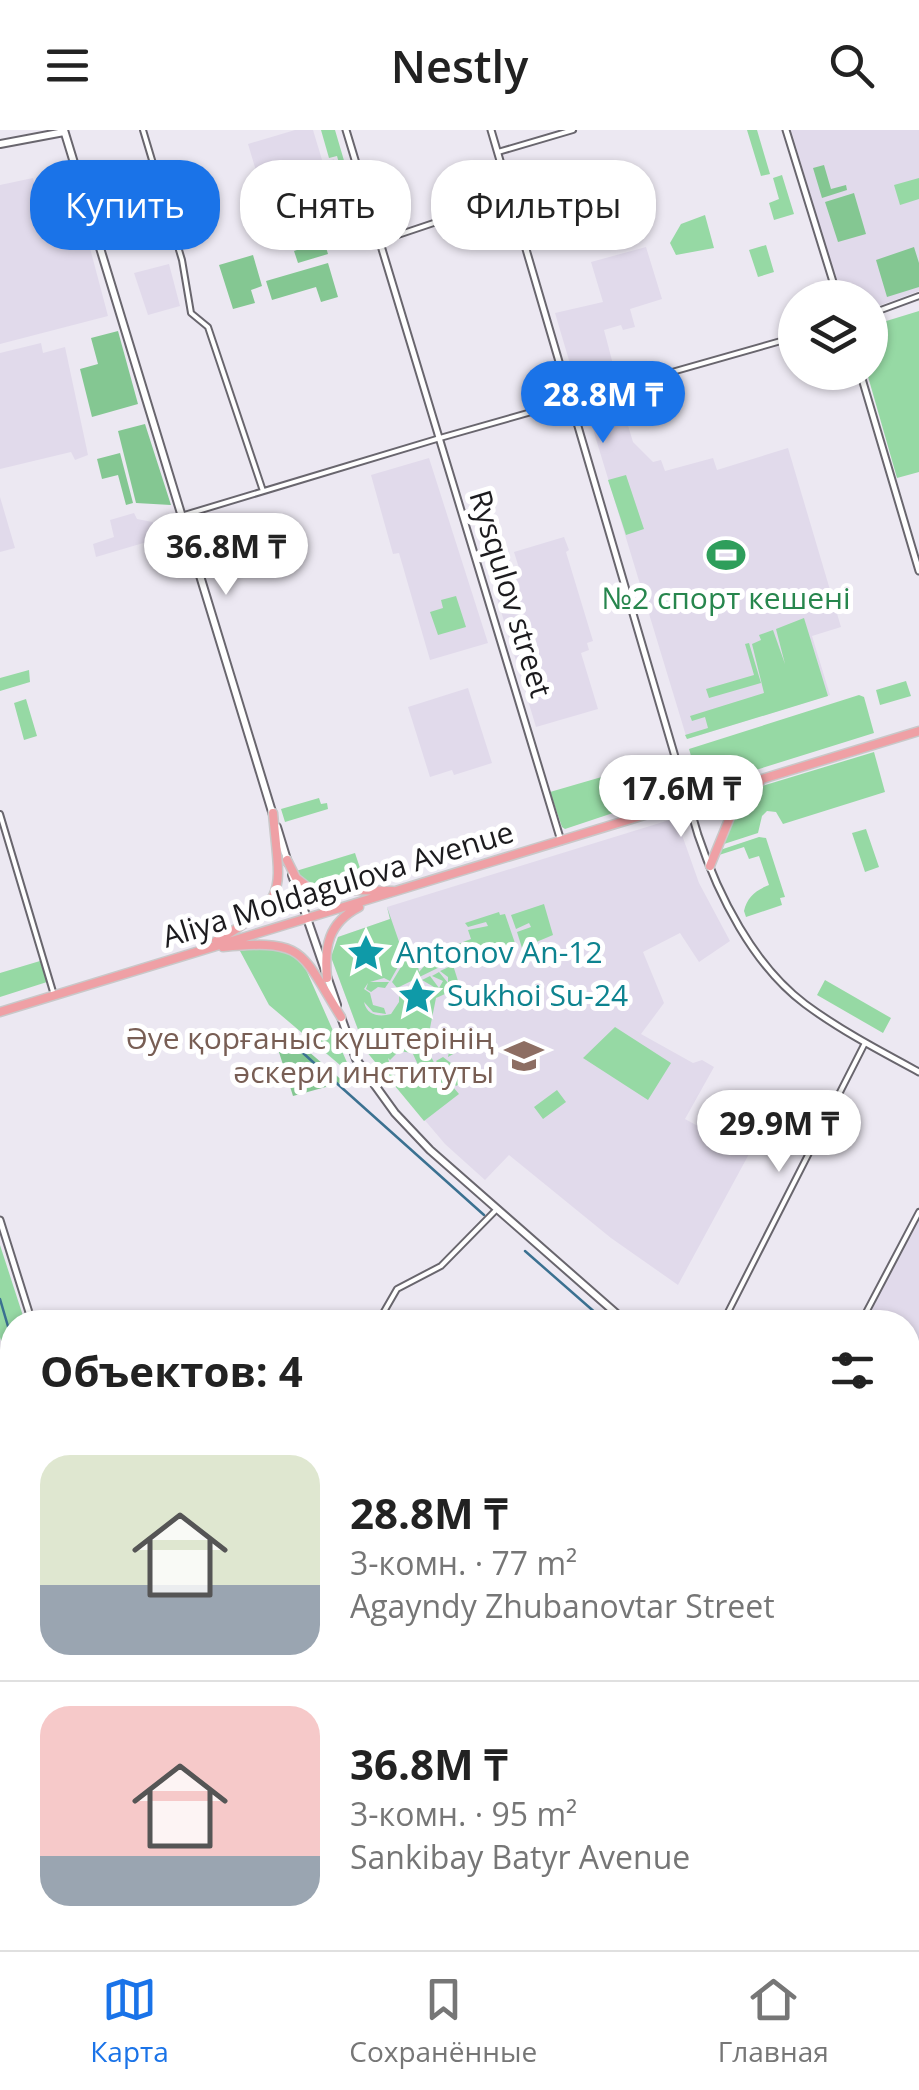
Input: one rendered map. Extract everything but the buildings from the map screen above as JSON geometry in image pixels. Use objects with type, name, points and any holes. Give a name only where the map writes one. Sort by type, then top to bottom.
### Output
[{"type":"main road","points":[[0,144],[66,131],[75,160]]},
{"type":"main road","points":[[102,250],[287,860],[356,1059],[395,1113],[496,1210],[612,1310]]},
{"type":"main road","name":"Aliya Moldagulova Avenue","points":[[0,1012],[919,731]]},
{"type":"main road","points":[[710,866],[734,806],[764,780]]},
{"type":"main road","points":[[204,948],[251,921],[274,898],[278,882],[273,812]]},
{"type":"main road","points":[[287,860],[296,878],[310,889],[403,891]]},
{"type":"main road","points":[[327,978],[326,954],[332,931],[353,910],[386,896]]},
{"type":"main road","points":[[204,948],[267,942],[291,949],[308,964],[341,1017]]},
{"type":"street","points":[[143,130],[152,160]]},
{"type":"street","name":"Rysqulov street","points":[[346,130],[355,160]]},
{"type":"street","points":[[490,130],[500,160]]},
{"type":"street","points":[[498,152],[574,130]]},
{"type":"street","points":[[786,130],[832,280]]},
{"type":"street","points":[[179,250],[190,314],[208,327],[264,490]]},
{"type":"street","name":"Rysqulov street","points":[[383,250],[561,841]]},
{"type":"street","points":[[527,250],[710,866],[740,926],[762,959],[802,1002],[919,1072]]},
{"type":"street","points":[[888,307],[919,296]]},
{"type":"street","points":[[181,516],[778,342]]},
{"type":"street","points":[[865,390],[919,571]]},
{"type":"street","points":[[0,814],[54,995]]},
{"type":"street","points":[[729,1310],[865,1042]]},
{"type":"street","points":[[385,1310],[397,1289],[441,1266],[496,1210]]},
{"type":"street","points":[[867,1310],[919,1212]]},
{"type":"street","points":[[0,1220],[28,1310]]},
{"type":"shaded area","points":[[295,130],[313,130],[322,160],[253,160],[248,144]]},
{"type":"shaded area","points":[[791,130],[919,130],[919,291],[888,302],[888,280],[836,280]]},
{"type":"shaded area","points":[[30,179],[30,250],[91,250],[108,316],[0,344],[0,185]]},
{"type":"shaded area","points":[[647,250],[662,299],[630,309],[635,327],[623,330],[621,325],[604,330],[615,372],[576,384],[555,313],[603,302],[591,262]]},
{"type":"shaded area","points":[[169,264],[180,306],[148,315],[134,273]]},
{"type":"shaded area","points":[[41,343],[43,353],[65,347],[88,455],[75,460],[71,452],[0,469],[0,353]]},
{"type":"shaded area","points":[[620,399],[633,442],[653,462],[661,460],[665,471],[713,458],[717,470],[788,448],[841,627],[812,636],[830,695],[687,739],[586,406]]},
{"type":"shaded area","points":[[429,458],[488,643],[430,660],[399,553],[393,554],[371,475]]},
{"type":"shaded area","points":[[0,497],[15,548],[0,552]]},
{"type":"shaded area","points":[[134,513],[137,519],[163,524],[167,536],[96,557],[93,544],[114,537],[110,520]]},
{"type":"shaded area","points":[[564,537],[593,641],[587,643],[589,650],[581,653],[598,709],[536,727],[494,588],[517,581],[514,570],[519,568],[514,552]]},
{"type":"shaded area","points":[[468,688],[492,763],[454,775],[452,770],[430,777],[408,707]]},
{"type":"shaded area","name":"Әуе қорғаныс күштерінің әскери институты","points":[[676,818],[699,883],[730,941],[699,962],[680,933],[643,952],[664,1003],[641,1034],[693,1063],[702,1060],[714,1067],[685,1119],[749,1154],[678,1285],[611,1238],[509,1155],[485,1180],[445,1144],[366,1051],[331,957],[338,937],[390,919],[387,907]]},
{"type":"shaded area","points":[[919,1221],[919,1310],[871,1310]]},
{"type":"green space","points":[[321,130],[335,130],[344,160],[337,156],[329,158]]},
{"type":"green space","points":[[747,130],[757,130],[770,174],[761,176]]},
{"type":"green space","points":[[824,165],[831,189],[846,185],[847,190],[822,198],[813,168]]},
{"type":"green space","points":[[782,175],[794,214],[774,220],[769,203],[779,199],[773,178]]},
{"type":"green space","points":[[919,178],[919,199],[900,205],[894,185]]},
{"type":"green space","points":[[854,193],[866,234],[838,242],[825,202]]},
{"type":"green space","points":[[705,215],[714,248],[676,255],[670,243],[681,224]]},
{"type":"green space","points":[[766,245],[774,272],[758,277],[749,250]]},
{"type":"green space","points":[[914,247],[919,287],[888,297],[888,280],[882,280],[876,260]]},
{"type":"green space","points":[[327,250],[328,254],[298,263],[294,251]]},
{"type":"green space","points":[[253,255],[262,286],[251,290],[255,303],[233,309],[219,265]]},
{"type":"green space","points":[[328,263],[338,297],[321,302],[316,287],[272,300],[266,281]]},
{"type":"green space","points":[[919,311],[919,472],[897,478],[872,390],[888,390],[888,320]]},
{"type":"green space","points":[[118,331],[138,404],[92,417],[80,369],[98,364],[91,338]]},
{"type":"green space","points":[[145,424],[171,505],[136,503],[118,431]]},
{"type":"green space","points":[[120,453],[133,503],[126,505],[118,475],[102,479],[97,459]]},
{"type":"green space","points":[[626,475],[644,529],[626,535],[608,480]]},
{"type":"green space","points":[[456,596],[466,627],[438,635],[430,612],[443,608],[441,600]]},
{"type":"green space","points":[[804,618],[828,696],[687,739],[685,735],[708,728],[705,717],[692,721],[690,716],[764,693],[752,644],[761,640],[759,635],[773,630],[785,664],[776,629]]},
{"type":"green space","points":[[749,643],[761,683],[709,698],[706,689],[754,675],[745,644]]},
{"type":"green space","points":[[29,670],[30,682],[0,691],[0,678]]},
{"type":"green space","points":[[906,681],[911,696],[880,705],[876,690]]},
{"type":"green space","points":[[859,695],[864,697],[874,733],[714,783],[703,780],[696,772],[689,749]]},
{"type":"green space","points":[[26,699],[37,736],[24,740],[14,703]]},
{"type":"green space","points":[[874,752],[885,792],[783,824],[776,812],[767,811],[758,833],[724,844],[737,810],[759,787]]},
{"type":"green space","points":[[671,759],[676,793],[562,827],[550,792]]},
{"type":"green space","points":[[319,798],[321,804],[327,803],[328,809],[285,822],[281,809]]},
{"type":"green space","points":[[866,829],[879,867],[865,872],[852,833]]},
{"type":"green space","points":[[766,838],[785,897],[780,898],[782,905],[746,917],[744,911],[750,898],[769,885],[759,856],[749,859],[744,847],[719,855],[717,851]]},
{"type":"green space","points":[[355,853],[365,883],[318,887],[296,871]]},
{"type":"green space","points":[[544,904],[553,935],[522,948],[517,932],[531,927],[529,923],[516,929],[511,915]]},
{"type":"green space","points":[[387,907],[404,956],[390,981],[384,978],[370,982],[389,982],[385,988],[371,992],[366,989],[368,983],[364,989],[370,993],[373,1005],[384,1008],[386,1014],[373,1012],[364,1002],[371,1013],[378,1015],[391,1014],[399,1002],[399,991],[421,980],[432,997],[436,994],[434,987],[422,980],[430,976],[439,988],[443,981],[432,976],[439,972],[448,983],[448,977],[440,971],[453,965],[458,981],[436,998],[428,1042],[432,1059],[459,1094],[424,1121],[366,1051],[331,957],[338,937],[390,919]],"holes":[[[407,1041],[419,1067],[414,1077],[403,1080],[392,1074],[388,1058],[399,1051],[412,1053]]]},
{"type":"green space","points":[[499,912],[505,914],[517,949],[503,954],[495,947],[467,956],[463,942],[471,939],[468,930],[488,926],[486,922],[468,927],[465,923]]},
{"type":"green space","points":[[461,943],[464,956],[449,962],[450,956],[444,954],[442,960],[448,963],[397,988],[392,982],[407,957],[405,948],[411,961],[417,960],[419,972],[427,963],[422,958],[427,954]]},
{"type":"green space","points":[[265,947],[286,952],[304,965],[353,1076],[269,1005],[240,951]]},
{"type":"green space","points":[[40,961],[47,982],[0,997],[0,973]]},
{"type":"green space","points":[[825,980],[891,1018],[883,1033],[817,995]]},
{"type":"green space","points":[[615,1027],[671,1063],[648,1100],[583,1058]]},
{"type":"green space","points":[[476,1029],[474,1042],[448,1057],[453,1030]]},
{"type":"green space","points":[[282,1038],[294,1039],[344,1082],[293,1096],[277,1046]]},
{"type":"green space","points":[[443,1057],[469,1077],[456,1086],[436,1061]]},
{"type":"green space","points":[[557,1090],[566,1102],[543,1119],[534,1107]]},
{"type":"green space","points":[[0,1245],[21,1310],[0,1310]]},
{"type":"waterway","points":[[294,1045],[484,1215]]},
{"type":"waterway","points":[[525,1251],[592,1310]]},
{"type":"waterway","points":[[0,1299],[3,1310]]},
{"type":"place","name":"№2 спорт кешені","points":[[726,555]]},
{"type":"place","name":"Antonov An-12","points":[[366,953]]},
{"type":"place","name":"Sukhoi Su-24","points":[[417,996]]},
{"type":"place","name":"Әуе қорғаныс күштерінің әскери институты","points":[[524,1056]]}]
